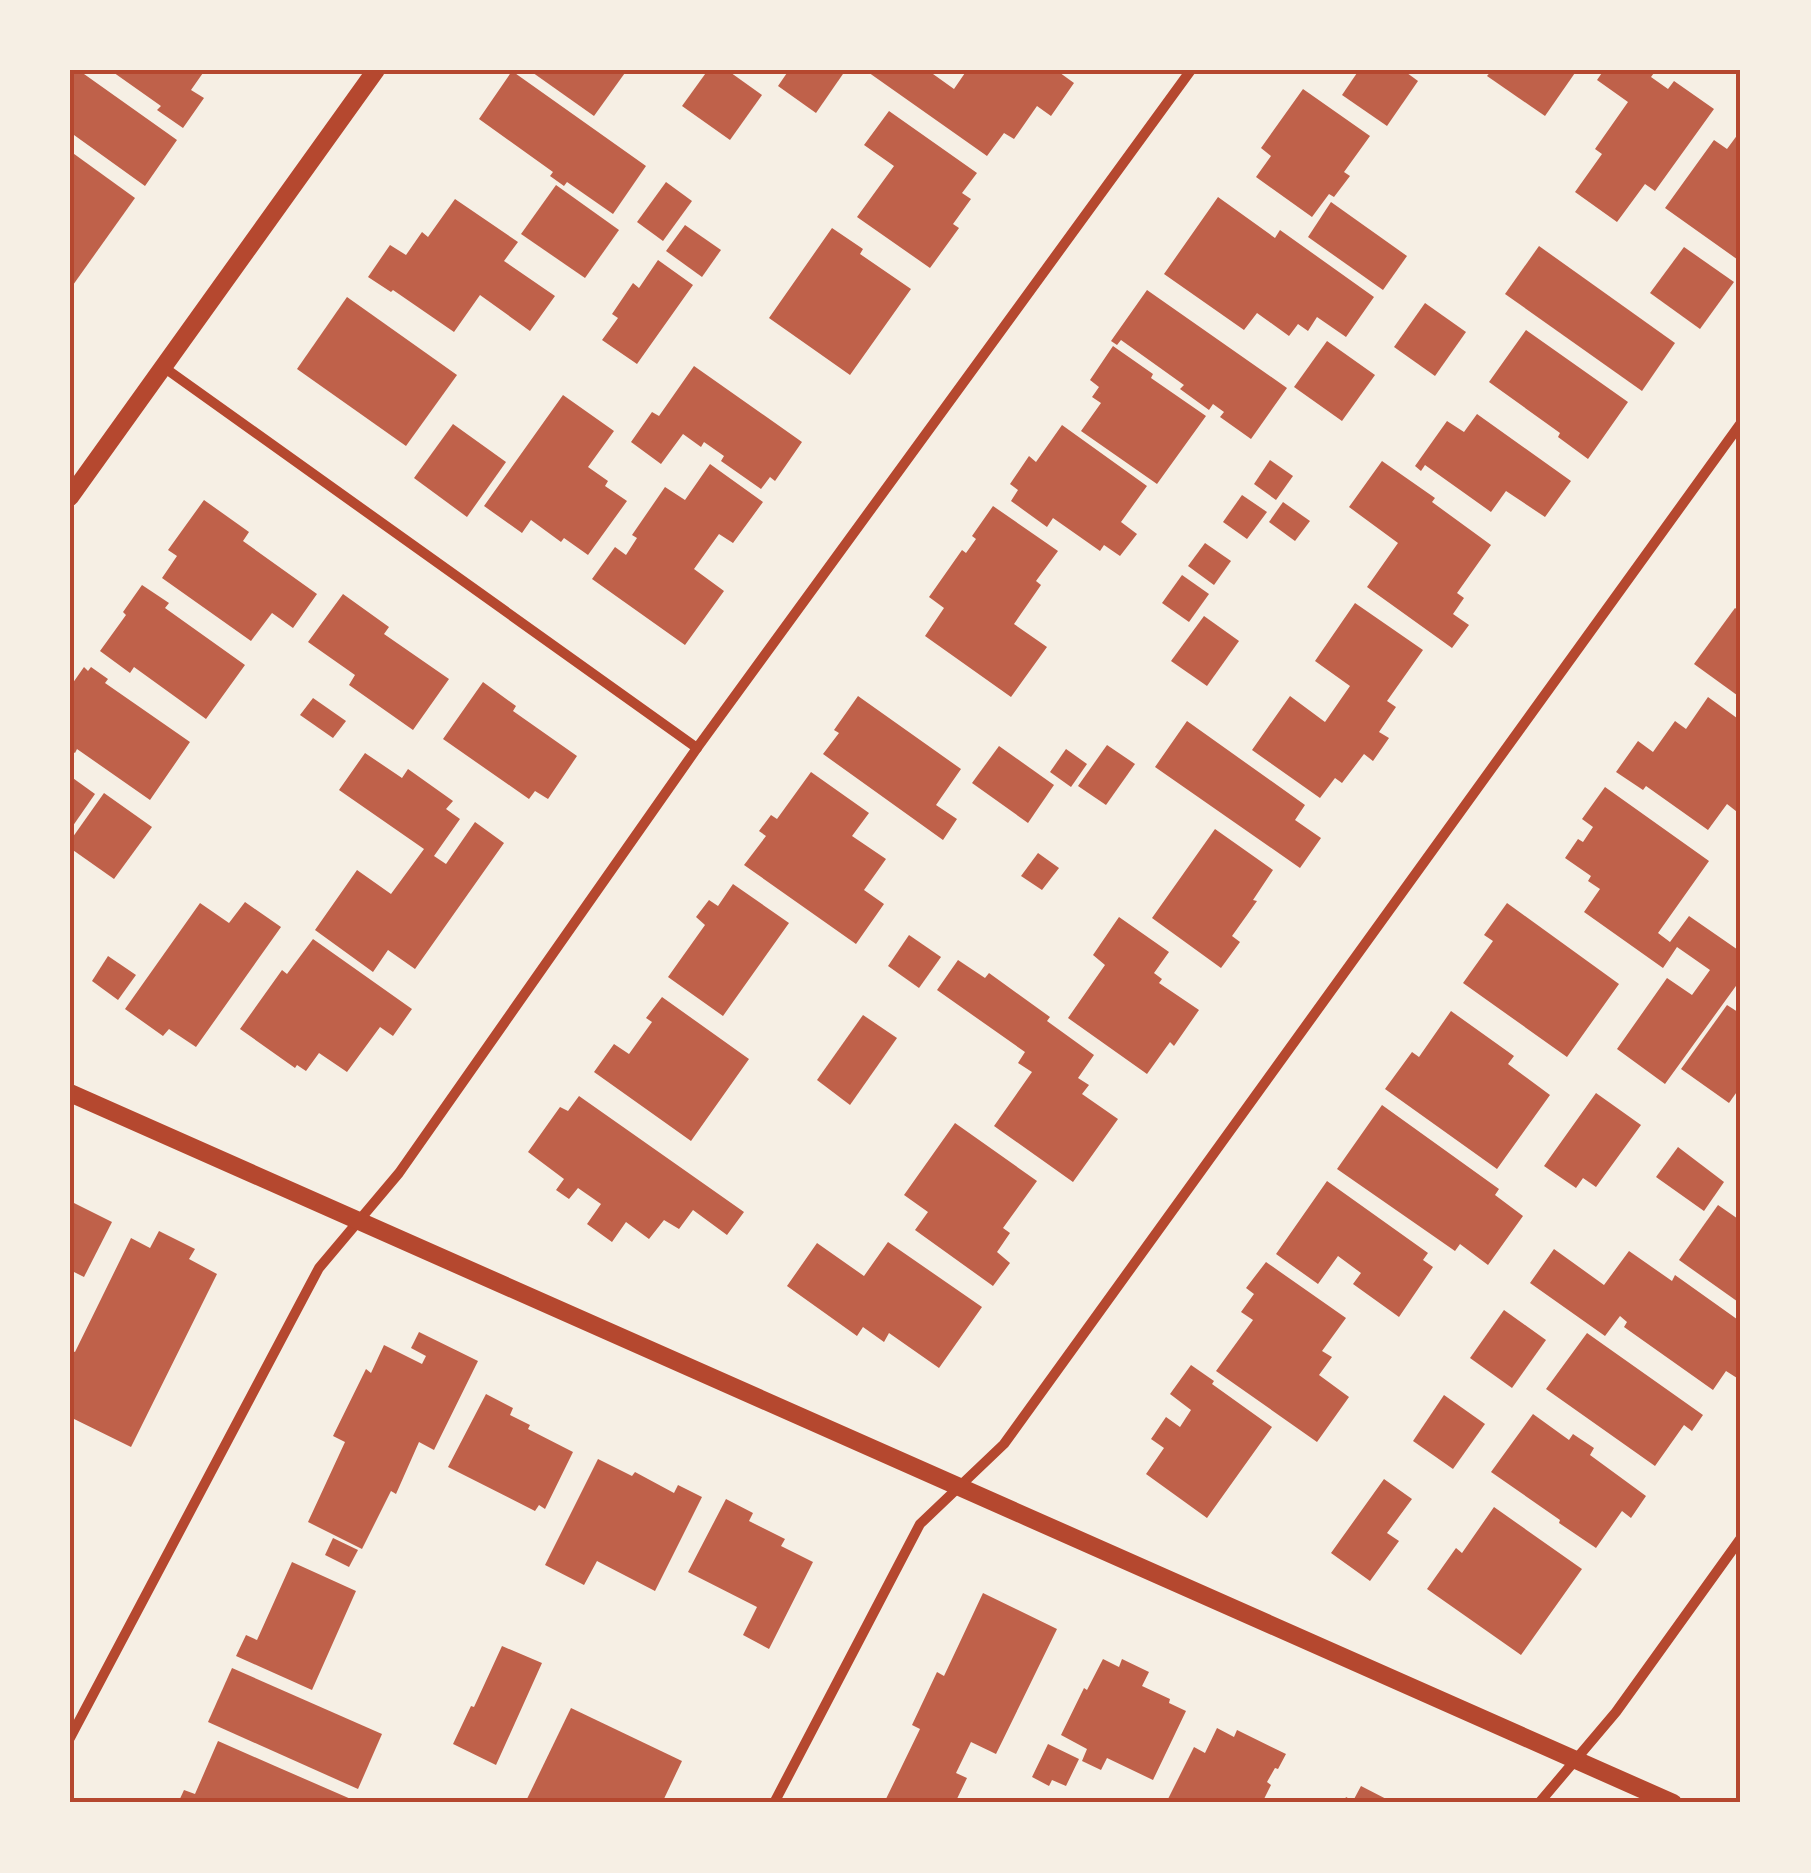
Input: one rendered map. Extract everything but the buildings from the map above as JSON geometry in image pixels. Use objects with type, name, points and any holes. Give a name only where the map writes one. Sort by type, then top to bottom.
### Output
[{"type":"street","points":[[70,496],[376,70]]},
{"type":"street","points":[[70,1738],[319,1268],[399,1172],[696,748],[1192,70]]},
{"type":"street","points":[[162,366],[696,748]]},
{"type":"street","points":[[774,1803],[920,1524],[1004,1444],[1741,423]]},
{"type":"street","points":[[70,1093],[1673,1803]]},
{"type":"street","points":[[1539,1803],[1616,1712],[1741,1538]]}]
